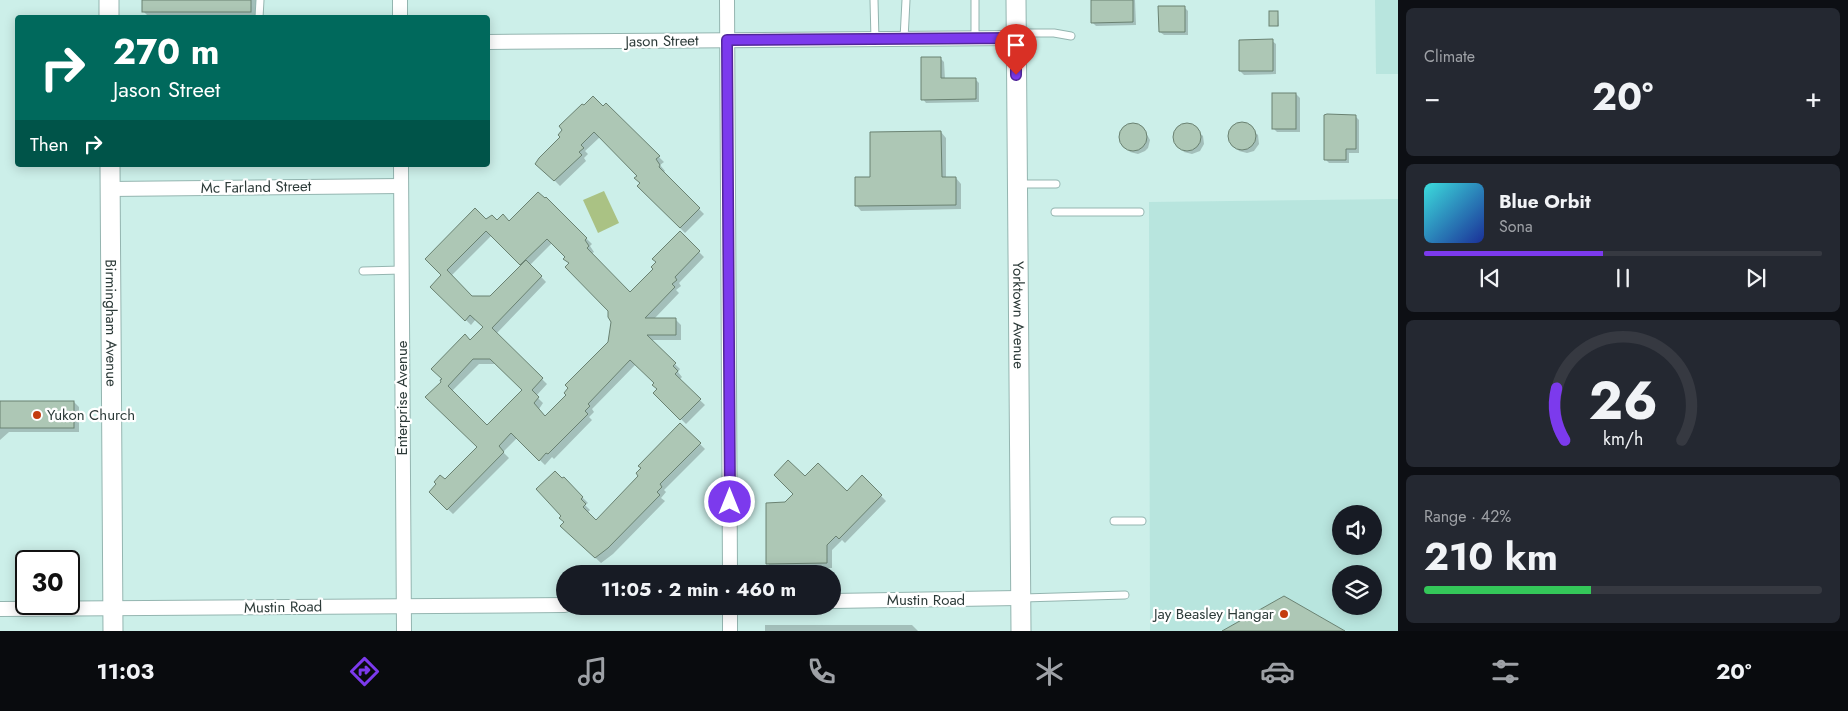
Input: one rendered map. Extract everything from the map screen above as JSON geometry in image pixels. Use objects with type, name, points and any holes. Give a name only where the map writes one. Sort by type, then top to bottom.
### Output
[{"type":"main road","points":[[109,0],[109,15]]},
{"type":"main road","name":"Yorktown Avenue","points":[[1016,0],[1021,631]]},
{"type":"main road","name":"Birmingham Avenue","points":[[110,167],[113,631]]},
{"type":"street","points":[[400,0],[400,15]]},
{"type":"street","points":[[726,0],[730,565]]},
{"type":"street","name":"Jason Street","points":[[490,42],[875,40],[1016,36]]},
{"type":"street","name":"Enterprise Avenue","points":[[401,167],[404,631]]},
{"type":"street","name":"Mc Farland Street","points":[[110,189],[401,186]]},
{"type":"street","name":"Mustin Road","points":[[841,601],[1020,598]]},
{"type":"street","name":"Mustin Road","points":[[0,609],[556,604]]},
{"type":"street","points":[[730,615],[730,631]]},
{"type":"lane","points":[[259,15],[260,0]]},
{"type":"lane","points":[[874,0],[875,40]]},
{"type":"lane","points":[[904,39],[906,0]]},
{"type":"lane","points":[[975,0],[975,38]]},
{"type":"lane","points":[[1016,36],[1054,33],[1071,36]]},
{"type":"lane","points":[[1017,184],[1056,184]]},
{"type":"lane","points":[[1055,212],[1140,212]]},
{"type":"lane","points":[[363,271],[402,270]]},
{"type":"lane","points":[[1114,521],[1142,521]]},
{"type":"lane","points":[[1020,598],[1125,595]]},
{"type":"shaded area","points":[[1375,0],[1398,0],[1398,74],[1376,74]]},
{"type":"shaded area","points":[[1398,199],[1398,631],[1345,631],[1284,596],[1222,631],[1150,631],[1149,202]]},
{"type":"green space","points":[[604,191],[619,223],[598,233],[583,200]]},
{"type":"building","points":[[142,0],[251,0],[251,12],[142,12]]},
{"type":"building","points":[[1091,0],[1133,0],[1133,22],[1091,23]]},
{"type":"building","points":[[1158,6],[1185,6],[1185,32],[1159,32]]},
{"type":"building","points":[[1269,11],[1278,11],[1278,26],[1269,26]]},
{"type":"building","points":[[1273,39],[1273,71],[1239,71],[1239,40]]},
{"type":"building","points":[[921,57],[941,57],[941,78],[976,78],[976,99],[921,100]]},
{"type":"building","points":[[1272,93],[1296,93],[1296,129],[1272,129]]},
{"type":"building","points":[[593,96],[603,106],[606,103],[660,156],[656,159],[660,165],[659,167],[700,208],[680,228],[637,186],[640,183],[634,178],[637,176],[594,132],[581,145],[584,148],[579,152],[582,155],[554,181],[535,164],[560,137],[558,135],[562,130],[559,126]]},
{"type":"building","points":[[1324,115],[1356,115],[1356,149],[1346,149],[1346,160],[1324,160]]},
{"type":"building","points":[[1242,122],[1252,126],[1256,136],[1252,146],[1242,150],[1232,146],[1228,136],[1232,126]]},
{"type":"building","points":[[1133,123],[1143,127],[1147,137],[1143,147],[1133,151],[1123,147],[1119,137],[1123,127]]},
{"type":"building","points":[[1187,123],[1197,127],[1201,137],[1197,147],[1187,151],[1177,147],[1173,137],[1177,127]]},
{"type":"building","points":[[941,131],[942,177],[956,177],[956,205],[855,206],[855,177],[870,177],[870,132]]},
{"type":"building","points":[[538,192],[546,197],[587,238],[585,240],[589,246],[587,248],[630,292],[653,269],[651,267],[656,262],[652,259],[680,231],[700,251],[675,277],[677,280],[672,284],[675,287],[645,318],[676,318],[676,335],[647,335],[676,363],[673,366],[678,371],[675,374],[701,399],[680,420],[653,393],[657,389],[652,385],[654,383],[630,360],[588,404],[590,406],[585,411],[588,414],[548,454],[546,453],[539,461],[511,433],[499,446],[504,452],[447,510],[429,492],[436,484],[434,482],[440,475],[445,479],[477,447],[425,397],[442,379],[431,369],[465,334],[470,340],[483,327],[470,315],[465,321],[430,287],[441,275],[425,259],[475,208],[486,219],[492,215],[497,220],[503,214],[509,221]],"holes":[[[486,231],[520,265],[547,239],[565,257],[563,259],[569,263],[565,267],[608,311],[608,317],[611,322],[608,342],[565,385],[568,388],[564,393],[566,395],[545,416],[534,403],[539,397],[532,390],[543,378],[492,328],[542,276],[526,260],[490,296],[472,296],[447,270]],[[473,359],[490,359],[522,390],[487,425],[448,386]]]},
{"type":"building","name":"Yukon Church","points":[[0,401],[74,401],[74,428],[0,428]]},
{"type":"building","points":[[680,423],[701,443],[660,484],[662,487],[657,492],[660,495],[608,548],[595,558],[560,526],[564,522],[559,518],[561,516],[536,489],[555,471],[562,478],[564,477],[583,497],[581,499],[586,504],[583,507],[596,520],[638,476],[636,473],[641,468],[638,466]]},
{"type":"building","points":[[788,460],[805,476],[818,463],[847,491],[862,475],[882,495],[839,539],[836,536],[827,545],[827,563],[766,564],[766,503],[785,502],[793,494],[774,475]]},
{"type":"building","name":"Jay Beasley Hangar","points":[[1284,596],[1345,631],[1222,631]]},
{"type":"place","name":"Yukon Church","points":[[37,415]]},
{"type":"place","name":"Jay Beasley Hangar","points":[[1284,614]]},
{"type":"route","points":[[730,502],[727,40],[1016,38],[1016,75]]}]
